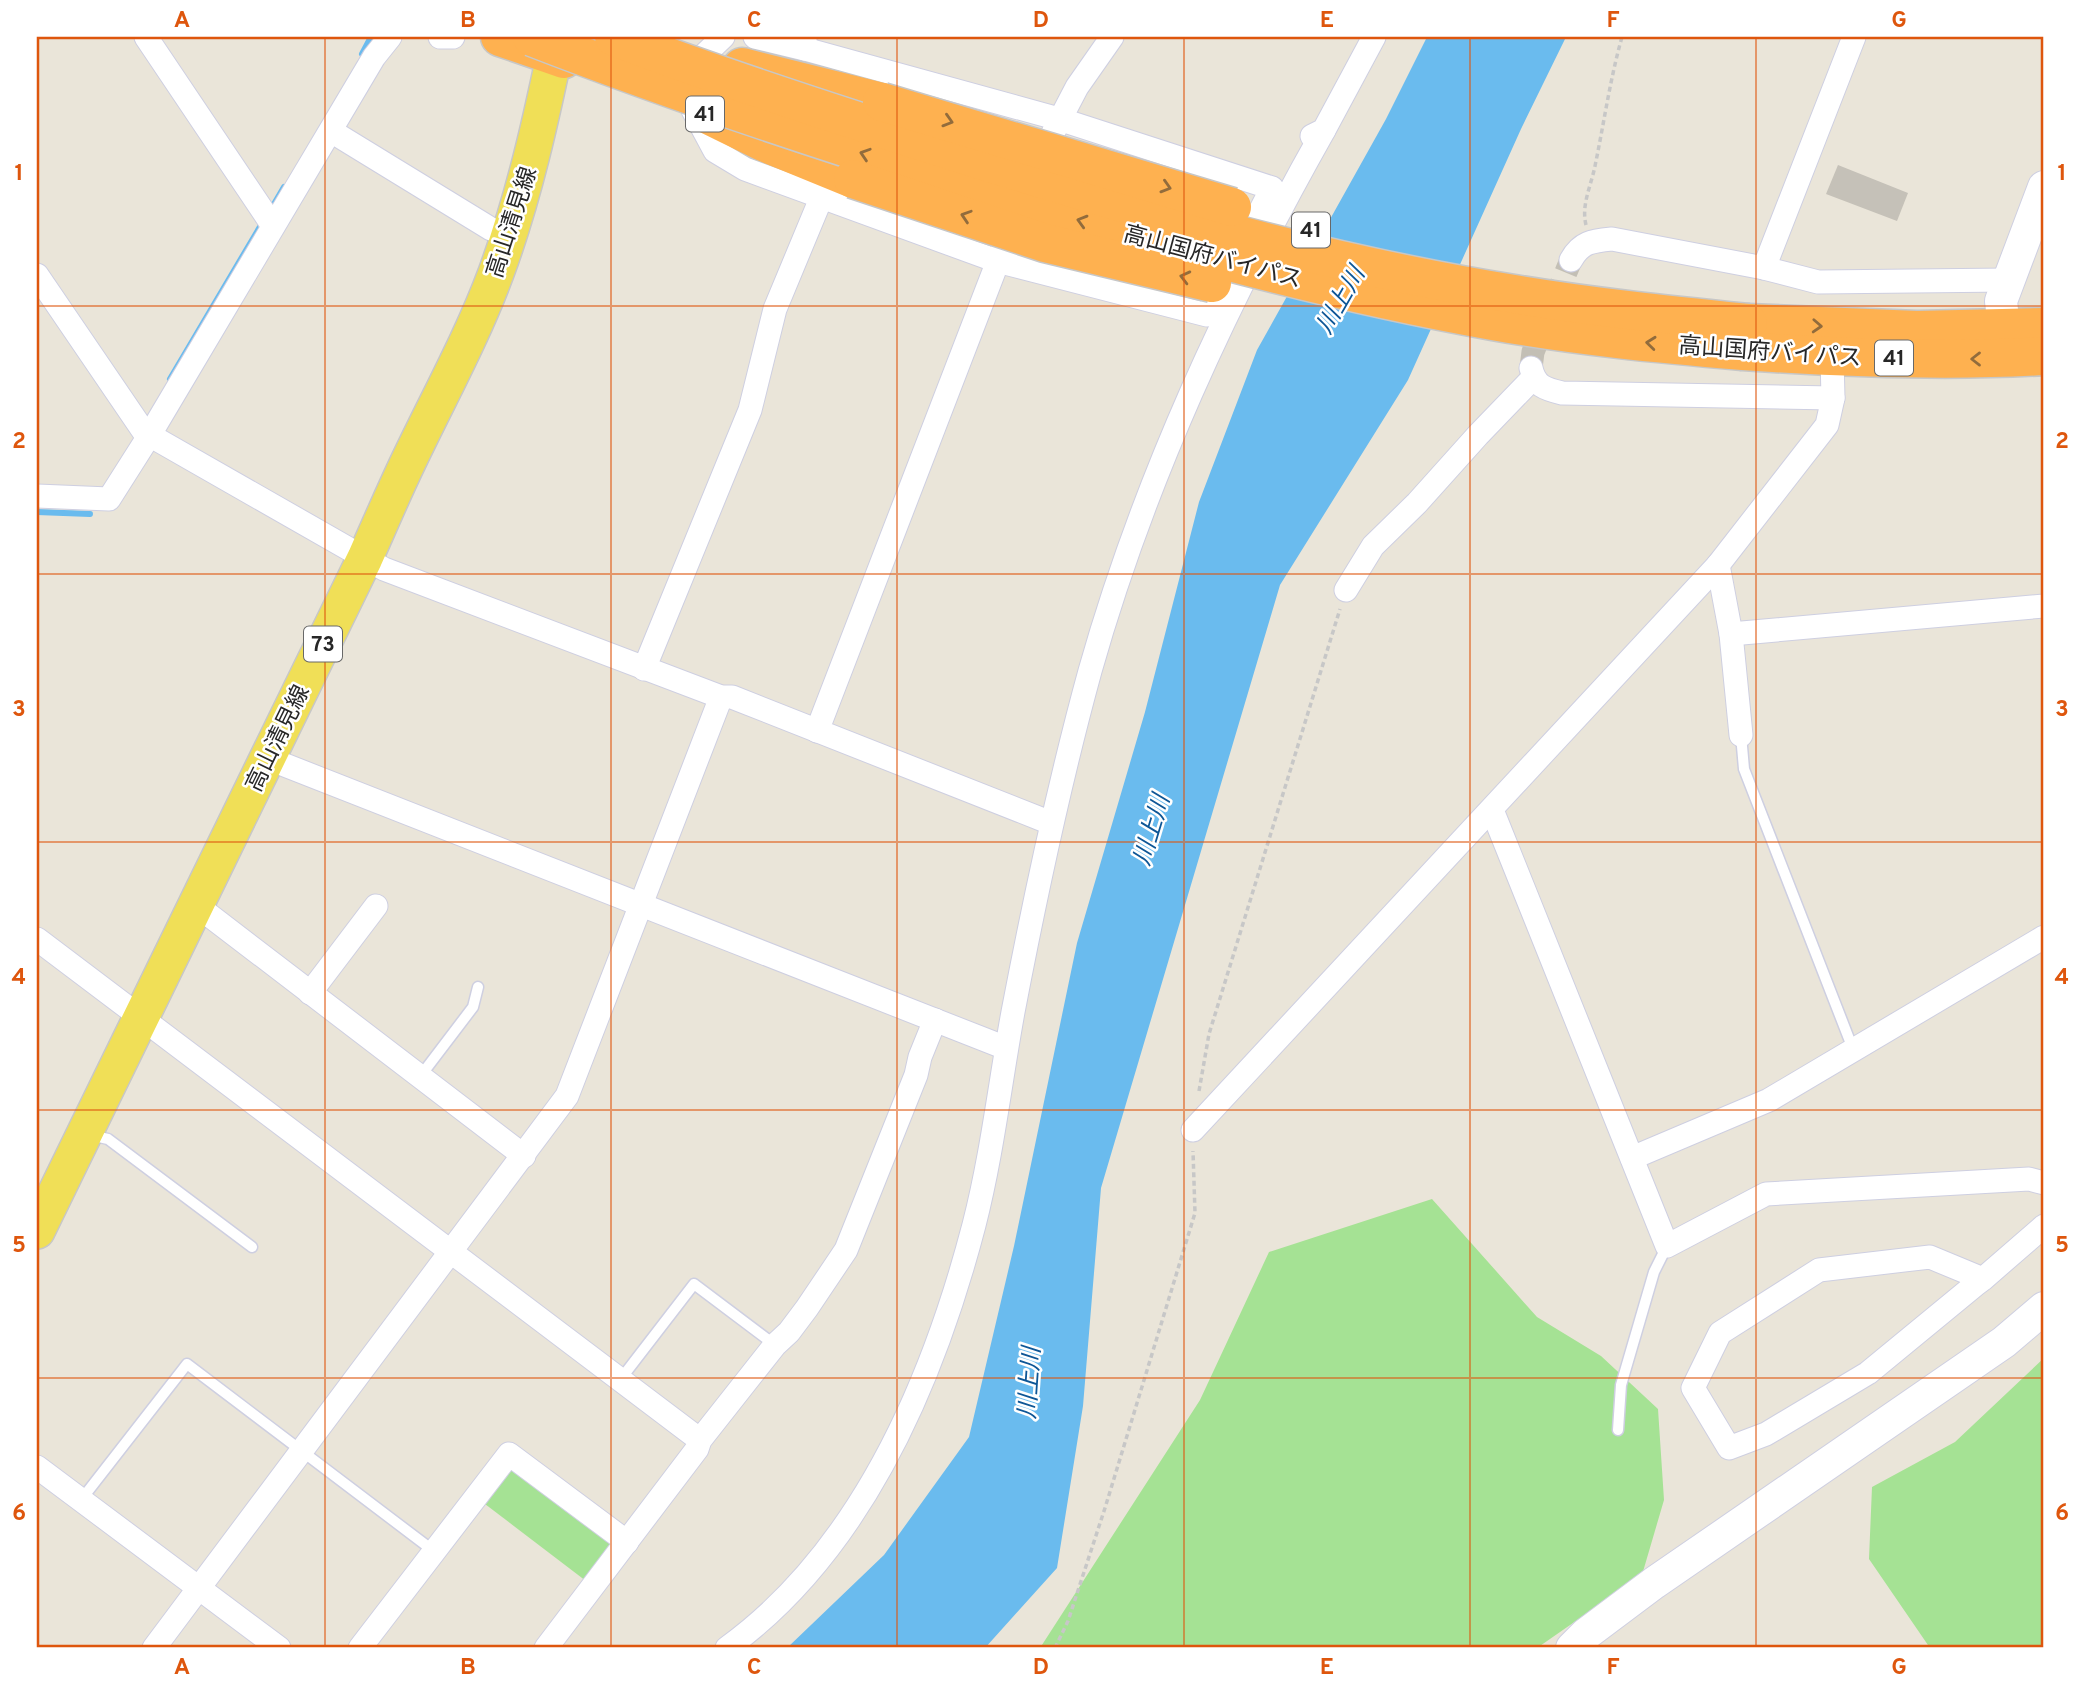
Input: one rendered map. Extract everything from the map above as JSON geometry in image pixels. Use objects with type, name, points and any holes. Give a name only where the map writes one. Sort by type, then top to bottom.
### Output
[{"type":"highway","name":"41","points":[[499,37],[548,43],[763,142],[838,188],[1209,283],[1414,314],[1495,321]]},
{"type":"highway","name":"高山国府バイパス","points":[[614,37],[823,111],[1113,201],[1329,287],[1495,321],[1650,343],[1917,330],[2044,327]]},
{"type":"highway","name":"41","points":[[644,37],[712,47],[882,102],[1253,213],[1421,260],[1576,294],[1746,337]]},
{"type":"highway","name":"高山国府バイパス","points":[[548,43],[817,139],[1009,199],[1222,245],[1399,271],[1512,294],[1593,306],[1832,357],[1930,359],[2044,356]]},
{"type":"main road","name":"高山清見線","points":[[37,1231],[365,558],[496,273],[531,160],[548,43]]},
{"type":"street","points":[[146,37],[268,219]]},
{"type":"street","points":[[37,496],[109,499],[143,430],[268,219],[331,131],[374,57],[390,37]]},
{"type":"street","points":[[440,37],[453,37]]},
{"type":"street","points":[[755,37],[805,43],[1272,188]]},
{"type":"street","points":[[817,731],[997,261],[1059,120],[1077,87],[1112,37]]},
{"type":"street","points":[[727,1648],[750,1632],[810,1570],[850,1517],[876,1478],[897,1436],[937,1341],[974,1224],[1051,823],[1091,667],[1119,577],[1180,416],[1218,330],[1374,37]]},
{"type":"street","points":[[1764,268],[1854,37]]},
{"type":"street","points":[[1180,416],[1174,407],[1173,396],[1207,315],[1272,188],[1306,139],[1324,130]]},
{"type":"street","points":[[331,131],[491,229]]},
{"type":"street","points":[[2004,329],[2001,301],[2044,187]]},
{"type":"street","points":[[644,668],[750,410],[775,309],[838,188],[997,261],[1207,315]]},
{"type":"street","points":[[1571,260],[1578,248],[1590,241],[1612,239],[1764,268],[1818,282],[2009,280]]},
{"type":"street","points":[[37,275],[143,430],[365,558],[396,574],[720,697],[732,697],[1051,823]]},
{"type":"street","points":[[1193,1130],[1718,565],[1827,425],[1833,398],[1832,357]]},
{"type":"street","points":[[1346,590],[1373,546],[1417,503],[1532,373],[1543,389],[1562,393],[1833,398]]},
{"type":"street","points":[[1718,565],[1731,634],[1741,735]]},
{"type":"street","points":[[1731,634],[2044,606]]},
{"type":"street","points":[[154,1648],[453,1252],[567,1096],[720,697]]},
{"type":"street","points":[[267,758],[1006,1048]]},
{"type":"street","points":[[1492,810],[1667,1245],[1766,1194],[2029,1179],[2044,1183]]},
{"type":"street","points":[[197,905],[524,1156]]},
{"type":"street","points":[[310,993],[376,906]]},
{"type":"street","points":[[1632,1158],[1769,1100],[2044,937]]},
{"type":"street","points":[[37,939],[701,1440]]},
{"type":"street","points":[[546,1648],[697,1449],[701,1440],[775,1345],[789,1332],[846,1250],[935,1020]]},
{"type":"street","points":[[1983,1279],[1930,1257],[1819,1270],[1720,1333],[1693,1388],[1729,1448],[1766,1434],[1868,1373],[1983,1279],[2044,1226]]},
{"type":"street","points":[[1572,1648],[1586,1634],[1654,1583],[2004,1342],[2044,1308]]},
{"type":"street","points":[[360,1648],[509,1454],[627,1542]]},
{"type":"street","points":[[37,1466],[279,1648]]},
{"type":"lane","points":[[1741,735],[1744,769],[1853,1049]]},
{"type":"lane","points":[[419,1077],[473,1007],[478,987]]},
{"type":"lane","points":[[84,1133],[107,1139],[252,1247]]},
{"type":"lane","points":[[1618,1430],[1621,1385],[1654,1272],[1667,1245]]},
{"type":"lane","points":[[620,1380],[694,1284],[775,1345]]},
{"type":"lane","points":[[81,1500],[187,1364],[435,1552]]},
{"type":"path","points":[[1590,241],[1583,213],[1595,169],[1613,70],[1622,37]]},
{"type":"path","points":[[1055,1648],[1068,1621],[1105,1508],[1195,1213],[1193,1130],[1209,1034],[1346,590]]},
{"type":"green space","points":[[1432,1199],[1537,1317],[1601,1356],[1658,1409],[1664,1500],[1642,1575],[1537,1648],[1040,1648],[1200,1400],[1269,1252]]},
{"type":"green space","points":[[2044,1358],[2044,1648],[1930,1648],[1869,1559],[1872,1487],[1955,1442]]},
{"type":"green space","points":[[519,1467],[609,1537],[612,1547],[586,1581],[481,1501],[505,1470]]},
{"type":"water","name":"川上川","points":[[1427,37],[1566,37],[1521,129],[1408,380],[1280,585],[1101,1188],[1083,1406],[1057,1568],[985,1648],[787,1648],[884,1555],[969,1437],[1014,1246],[1077,943],[1145,712],[1199,502],[1257,350],[1386,119]]},
{"type":"building","points":[[1838,165],[1908,193],[1897,221],[1826,194]]},
{"type":"waterway","points":[[362,54],[371,37]]},
{"type":"waterway","points":[[270,211],[284,187]]},
{"type":"waterway","points":[[170,379],[264,220]]},
{"type":"waterway","points":[[37,512],[90,514]]},
{"type":"tunnel","points":[[1531,368],[1533,352],[1571,260]]}]
